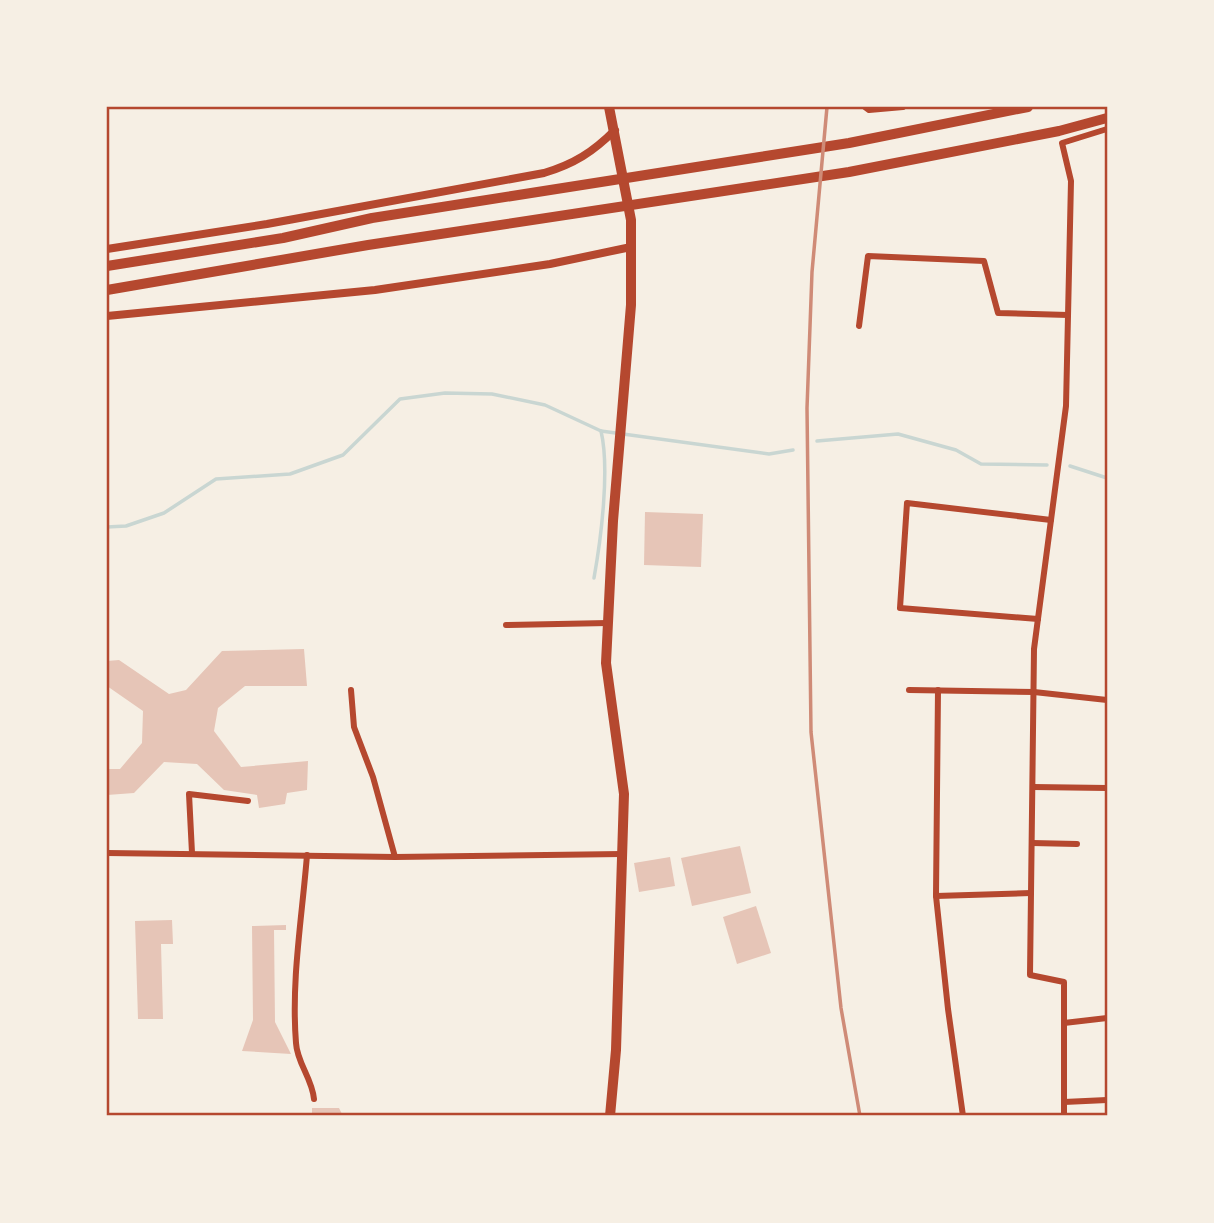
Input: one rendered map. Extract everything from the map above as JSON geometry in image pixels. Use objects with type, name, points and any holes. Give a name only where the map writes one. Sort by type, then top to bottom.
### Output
[{"type":"main road","points":[[609,107],[631,220],[631,305],[621,406],[606,663],[624,794],[624,855],[610,1116]]},
{"type":"main road","points":[[107,266],[283,238],[372,218],[849,143],[1028,107]]},
{"type":"main road","points":[[107,290],[849,172],[1059,131],[1107,118]]},
{"type":"street","points":[[865,107],[869,110],[903,107]]},
{"type":"street","points":[[1064,1116],[1064,982],[1030,975],[1034,692],[1038,619],[1066,406],[1071,181],[1062,143],[1107,129]]},
{"type":"street","points":[[107,248],[267,224],[544,173],[569,165],[593,152],[615,130]]},
{"type":"street","points":[[107,316],[375,290],[550,264],[631,247]]},
{"type":"street","points":[[859,327],[868,256],[984,261],[998,313],[1068,315]]},
{"type":"street","points":[[1038,619],[900,608],[906,503],[1052,520]]},
{"type":"street","points":[[506,625],[608,623]]},
{"type":"street","points":[[351,690],[354,727],[373,777],[395,857]]},
{"type":"street","points":[[909,690],[1034,692],[1107,700]]},
{"type":"street","points":[[939,690],[936,896],[963,1116]]},
{"type":"street","points":[[1032,787],[1107,788]]},
{"type":"street","points":[[192,853],[190,794],[248,801]]},
{"type":"street","points":[[1032,843],[1077,844]]},
{"type":"street","points":[[107,853],[395,857],[624,855]]},
{"type":"street","points":[[307,855],[293,1013],[296,1050],[313,1086],[314,1099]]},
{"type":"street","points":[[936,896],[1031,894]]},
{"type":"street","points":[[1064,1023],[1107,1018]]},
{"type":"street","points":[[1064,1102],[1107,1100]]},
{"type":"building","points":[[645,512],[703,514],[701,567],[644,565]]},
{"type":"building","points":[[304,649],[307,686],[245,686],[218,708],[214,731],[241,767],[308,761],[307,790],[287,793],[285,804],[259,808],[257,795],[224,790],[197,764],[164,762],[134,793],[107,795],[107,769],[120,769],[142,743],[143,711],[107,686],[107,661],[119,660],[169,694],[186,690],[222,651]]},
{"type":"building","points":[[740,846],[751,893],[692,906],[681,858]]},
{"type":"building","points":[[670,857],[675,886],[639,892],[634,863]]},
{"type":"building","points":[[756,906],[771,953],[737,964],[723,917]]},
{"type":"building","points":[[172,920],[173,944],[161,944],[163,1019],[138,1019],[135,921]]},
{"type":"building","points":[[286,925],[286,930],[274,930],[275,1022],[291,1054],[242,1051],[253,1020],[252,926]]},
{"type":"building","points":[[312,1108],[339,1108],[343,1116],[306,1116],[306,1113],[312,1113]]},
{"type":"waterway","points":[[107,527],[126,526],[164,513],[216,479],[290,474],[343,455],[400,399],[445,393],[492,394],[545,405],[601,431],[769,454],[793,450]]},
{"type":"waterway","points":[[594,578],[605,484],[601,431]]},
{"type":"waterway","points":[[817,441],[898,434],[956,450],[981,464],[1047,465]]},
{"type":"waterway","points":[[1070,466],[1107,478]]},
{"type":"railway","points":[[827,107],[812,272],[807,408],[811,732],[841,1008],[860,1116]]}]
